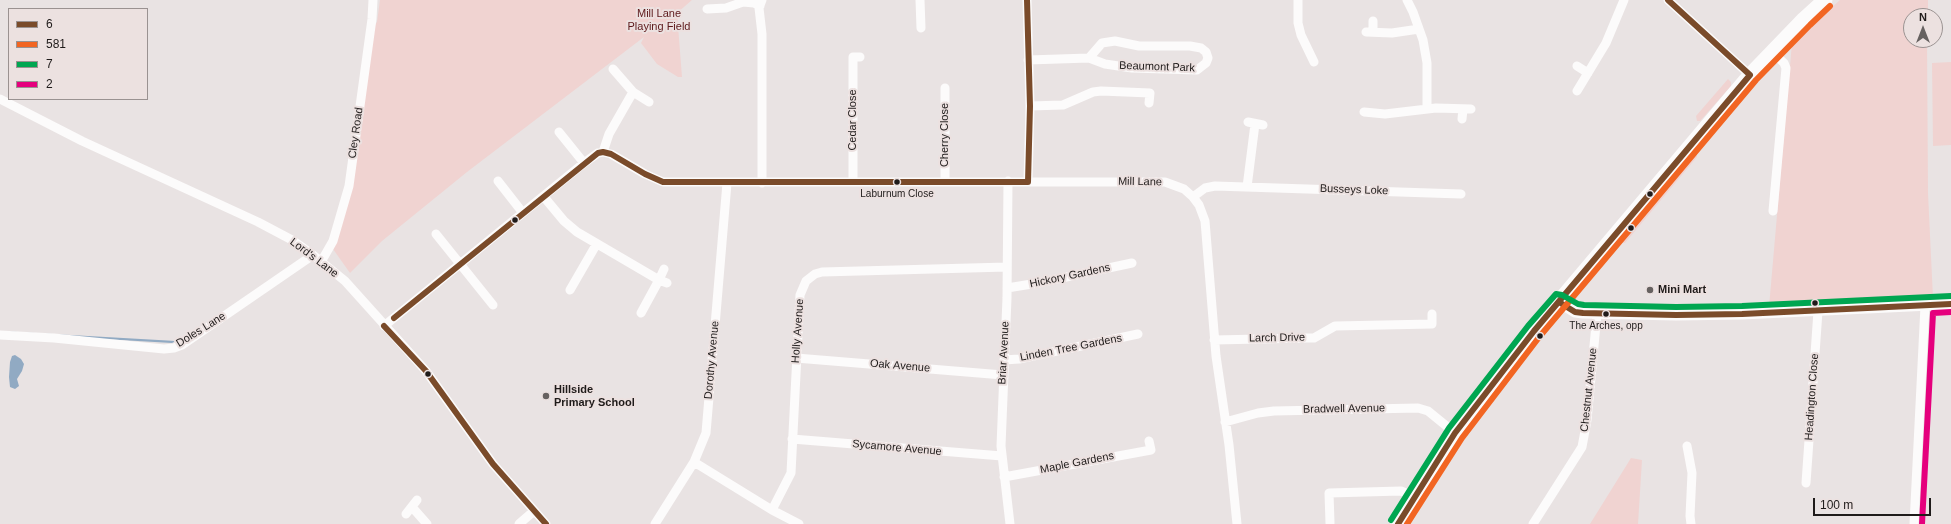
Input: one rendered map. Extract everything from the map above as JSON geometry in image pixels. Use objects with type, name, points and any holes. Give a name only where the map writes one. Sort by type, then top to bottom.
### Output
[{"type":"highway","points":[[1398,524],[1455,432],[1534,331],[1750,75],[1825,0]]},
{"type":"street","name":"Cley Road","points":[[321,262],[333,241],[349,186],[371,26],[373,0]]},
{"type":"street","points":[[920,0],[922,26]]},
{"type":"street","points":[[1027,0],[1030,106],[1028,182]]},
{"type":"street","points":[[1298,0],[1298,22],[1301,35],[1314,62]]},
{"type":"street","points":[[1406,0],[1419,29],[1427,63],[1427,109]]},
{"type":"street","points":[[1577,91],[1606,43],[1624,0]]},
{"type":"street","points":[[1668,0],[1750,75]]},
{"type":"street","points":[[707,9],[726,8],[743,2],[761,3],[762,183]]},
{"type":"street","points":[[1373,22],[1370,32],[1392,33],[1419,29]]},
{"type":"street","name":"Beaumont Park","points":[[1028,60],[1089,58],[1105,64],[1132,68],[1197,70],[1206,63],[1208,58],[1206,52],[1201,48],[1190,46],[1139,46],[1108,41],[1102,43],[1089,58]]},
{"type":"street","points":[[1772,52],[1784,63],[1786,68],[1773,210]]},
{"type":"street","name":"Cedar Close","points":[[852,57],[853,182]]},
{"type":"street","points":[[1577,66],[1588,73]]},
{"type":"street","points":[[613,69],[633,92],[649,102]]},
{"type":"street","name":"Cherry Close","points":[[945,88],[945,182]]},
{"type":"street","points":[[1030,106],[1063,105],[1093,92],[1101,91],[1150,93],[1149,103]]},
{"type":"street","points":[[384,326],[544,197],[584,162],[598,153],[603,152],[609,134],[633,92]]},
{"type":"street","name":"Lord's Lane","points":[[0,99],[82,141],[258,222],[292,240],[313,255],[345,281],[426,371],[493,464],[546,524]]},
{"type":"street","points":[[1372,103],[1368,113],[1385,114],[1427,109],[1467,109],[1462,119]]},
{"type":"street","points":[[1247,187],[1255,124]]},
{"type":"street","points":[[559,132],[584,162]]},
{"type":"street","name":"Mill Lane","points":[[603,152],[611,154],[645,174],[663,182],[1165,182],[1184,189],[1193,196]]},
{"type":"street","points":[[498,181],[523,213]]},
{"type":"street","name":"Briar Avenue","points":[[1008,181],[1007,288],[1003,375],[1002,456],[1010,524]]},
{"type":"street","name":"Dorothy Avenue","points":[[655,524],[694,462],[706,432],[727,183]]},
{"type":"street","name":"Busseys Loke","points":[[1193,196],[1205,188],[1212,186],[1461,194]]},
{"type":"street","points":[[1193,196],[1199,204],[1205,221],[1214,340],[1233,478],[1237,524]]},
{"type":"street","points":[[544,197],[564,221],[596,245],[663,281]]},
{"type":"street","points":[[436,234],[493,305]]},
{"type":"street","points":[[570,290],[596,245]]},
{"type":"street","name":"Doles Lane","points":[[0,335],[54,338],[164,349],[174,348],[182,345],[313,255]]},
{"type":"street","name":"Hickory Gardens","points":[[1007,288],[1132,263]]},
{"type":"street","name":"Holly Avenue","points":[[772,510],[790,473],[801,290],[806,281],[815,274],[822,272],[1007,267]]},
{"type":"street","points":[[640,313],[663,281],[664,269]]},
{"type":"street","points":[[1559,302],[1575,312],[1597,314],[1721,315],[1951,304]]},
{"type":"street","points":[[1914,524],[1925,306]]},
{"type":"street","name":"Headington Close","points":[[1806,482],[1818,311]]},
{"type":"street","name":"Larch Drive","points":[[1214,340],[1314,338],[1335,326],[1432,328],[1432,314]]},
{"type":"street","name":"Chestnut Avenue","points":[[1533,524],[1582,447],[1587,420],[1597,314]]},
{"type":"street","name":"Linden Tree Gardens","points":[[1004,360],[1019,359],[1138,334]]},
{"type":"street","name":"Oak Avenue","points":[[796,358],[1003,375]]},
{"type":"street","name":"Bradwell Avenue","points":[[1225,422],[1258,413],[1274,411],[1418,408],[1428,411],[1455,432]]},
{"type":"street","name":"Sycamore Avenue","points":[[792,440],[1002,456]]},
{"type":"street","points":[[1687,446],[1692,473],[1691,524]]},
{"type":"street","name":"Maple Gardens","points":[[1004,477],[1151,450]]},
{"type":"street","points":[[694,462],[772,510],[799,524]]},
{"type":"street","points":[[1330,522],[1329,493],[1401,491],[1415,497]]},
{"type":"street","points":[[412,507],[427,524]]},
{"type":"street","points":[[519,524],[534,511]]},
{"type":"green space","name":"Mill Lane Playing Field","points":[[380,0],[692,0],[677,13],[682,77],[678,77],[657,64],[641,43],[644,37],[467,172],[382,241],[350,273],[333,249],[340,229],[373,28],[377,22]]},
{"type":"green space","points":[[1840,0],[1928,0],[1928,8],[1903,8],[1903,48],[1927,48],[1928,193],[1933,298],[1769,307],[1792,43]]},
{"type":"green space","points":[[1951,62],[1951,145],[1933,146],[1932,63]]},
{"type":"green space","points":[[1728,79],[1731,82],[1731,86],[1700,121],[1697,121],[1696,116]]},
{"type":"green space","points":[[1695,150],[1697,157],[1625,243],[1618,242]]},
{"type":"green space","points":[[1631,458],[1642,460],[1638,524],[1590,524]]},
{"type":"water","points":[[0,331],[176,341],[172,343],[0,333]]},
{"type":"water","points":[[15,355],[21,359],[24,364],[17,379],[19,386],[15,389],[10,387],[9,377],[10,362],[12,356]]},
{"type":"transit line","name":"6","points":[[394,318],[598,153],[603,152],[611,154],[645,174],[663,182],[1028,182],[1030,106],[1027,0]]},
{"type":"transit line","name":"6","points":[[1398,524],[1455,433],[1534,331],[1750,75],[1668,0]]},
{"type":"transit line","name":"581","points":[[1407,524],[1462,438],[1540,336],[1756,80],[1830,6]]},
{"type":"transit line","name":"7","points":[[1391,520],[1449,428],[1528,326],[1556,294],[1562,295],[1578,304],[1584,305],[1676,307],[1742,306],[1951,296]]},
{"type":"transit line","name":"6","points":[[1559,302],[1575,312],[1583,313],[1676,315],[1742,314],[1951,304]]},
{"type":"transit line","name":"2","points":[[1922,524],[1933,313],[1951,312]]},
{"type":"transit line","name":"6","points":[[384,326],[426,371],[493,464],[546,524]]},
{"type":"place","name":"Laburnum Close","points":[[897,182]]},
{"type":"place","name":"Mini Mart","points":[[1650,290]]},
{"type":"place","name":"The Arches, opp","points":[[1606,314]]},
{"type":"place","name":"Hillside Primary School","points":[[546,396]]}]
